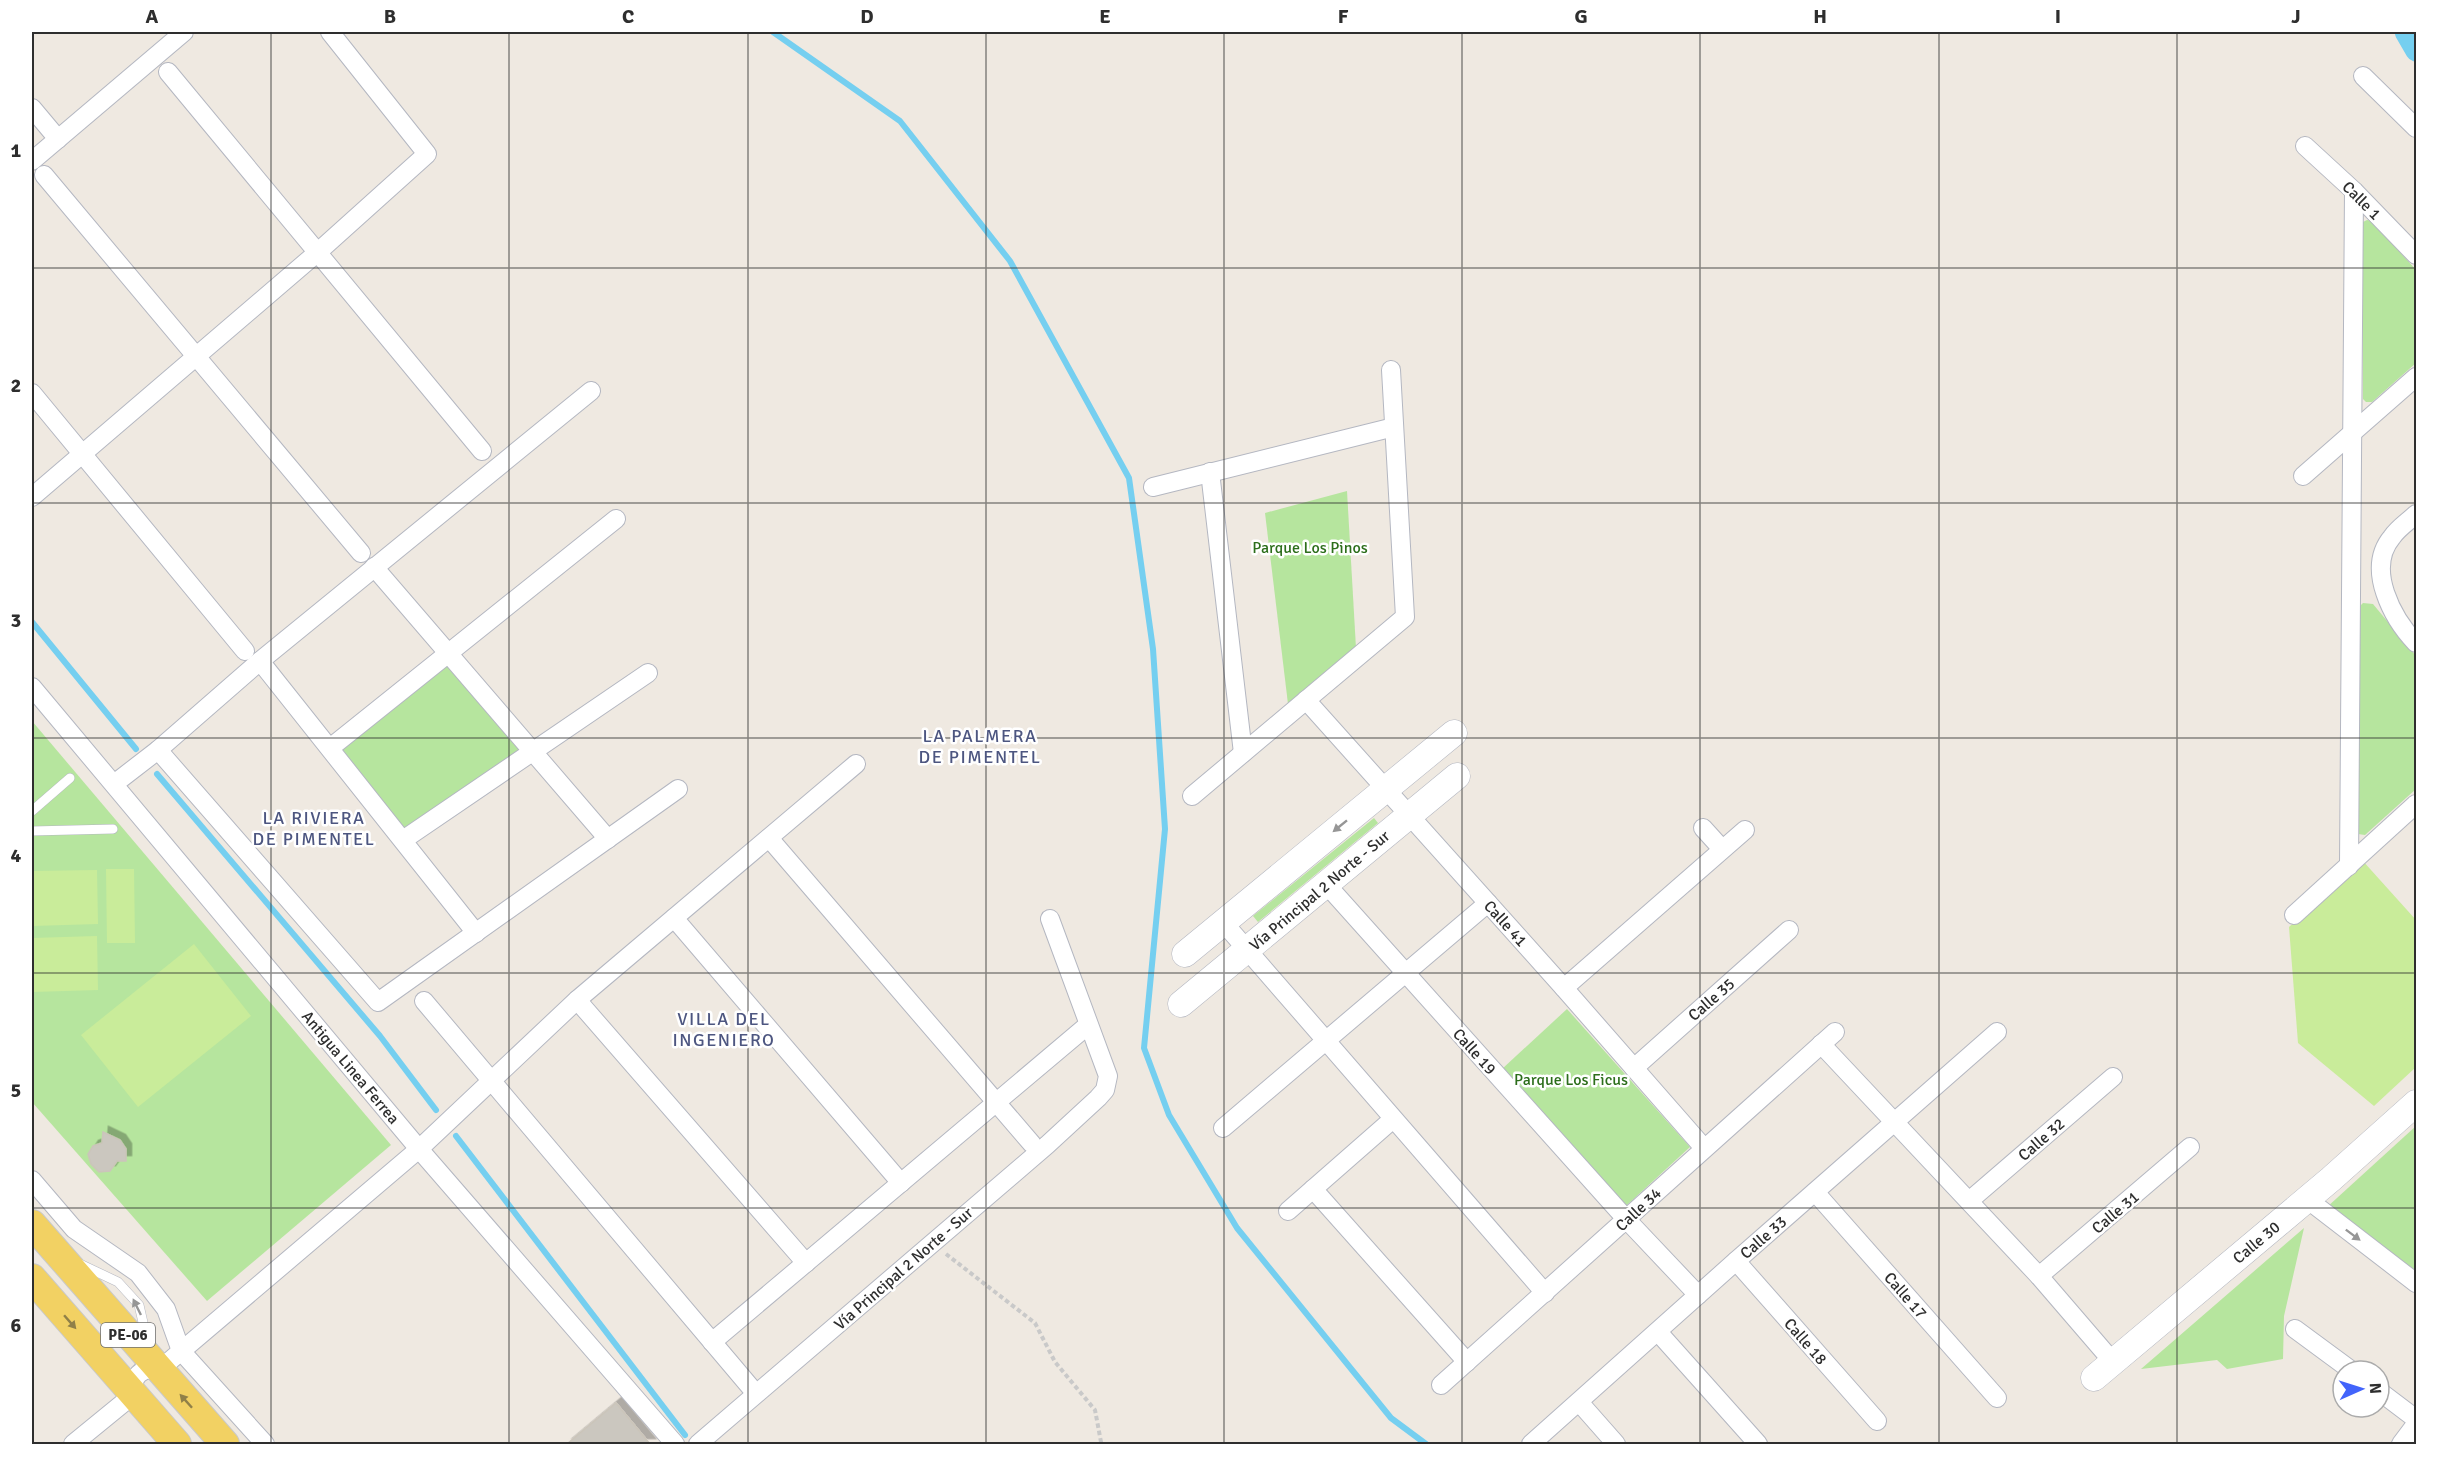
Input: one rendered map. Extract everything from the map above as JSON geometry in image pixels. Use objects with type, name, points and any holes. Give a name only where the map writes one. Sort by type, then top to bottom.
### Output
[{"type":"main road","name":"PE-06","points":[[32,1224],[155,1367],[225,1444]]},
{"type":"main road","name":"PE-06","points":[[32,1278],[177,1444]]},
{"type":"street","points":[[184,32],[58,139],[38,168],[361,553]]},
{"type":"street","points":[[32,496],[318,252],[426,154],[330,32]]},
{"type":"street","points":[[168,72],[482,450]]},
{"type":"street","points":[[2363,76],[2416,128]]},
{"type":"street","points":[[32,108],[58,139]]},
{"type":"street","name":"Calle 1","points":[[2305,146],[2354,191],[2416,255]]},
{"type":"street","points":[[2349,866],[2354,191]]},
{"type":"street","points":[[1192,796],[1405,617],[1391,370]]},
{"type":"street","points":[[2303,476],[2416,377]]},
{"type":"street","points":[[114,784],[158,750],[253,656],[374,567],[591,391]]},
{"type":"street","points":[[32,393],[330,748],[476,933]]},
{"type":"street","points":[[1153,487],[1394,427]]},
{"type":"street","points":[[1210,472],[1243,753]]},
{"type":"street","points":[[2416,514],[2391,537],[2384,552],[2381,568],[2390,606],[2401,627],[2416,643]]},
{"type":"street","points":[[330,748],[616,519]]},
{"type":"street","points":[[374,567],[608,839]]},
{"type":"street","points":[[403,840],[648,674]]},
{"type":"street","name":"Antigua Linea Ferrea","points":[[32,687],[419,1149],[675,1444]]},
{"type":"street","name":"Calle 41","points":[[1306,700],[1704,1148]]},
{"type":"street","points":[[1185,954],[1454,733]]},
{"type":"street","points":[[158,750],[378,1002],[678,789]]},
{"type":"street","points":[[73,1444],[133,1395],[134,1380],[138,1374],[155,1367],[181,1351],[419,1149],[577,1000],[856,764]]},
{"type":"street","name":"Vía Principal 2 Norte - Sur","points":[[1181,1004],[1457,776]]},
{"type":"street","points":[[2294,915],[2416,806]]},
{"type":"street","points":[[1703,828],[1722,849]]},
{"type":"street","points":[[1564,988],[1745,830]]},
{"type":"street","points":[[769,838],[1032,1144]]},
{"type":"street","name":"Calle 19","points":[[1326,884],[1627,1220],[1698,1295]]},
{"type":"street","points":[[1223,1128],[1488,903]]},
{"type":"street","points":[[674,918],[901,1183]]},
{"type":"street","points":[[712,1342],[1088,1025],[1050,919]]},
{"type":"street","points":[[1223,922],[1545,1293]]},
{"type":"street","name":"Calle 35","points":[[1634,1068],[1789,930]]},
{"type":"street","points":[[577,1000],[806,1263]]},
{"type":"street","points":[[424,1001],[752,1389]]},
{"type":"street","name":"Vía Principal 2 Norte - Sur","points":[[698,1444],[1047,1145],[1105,1090],[1108,1076],[1088,1025]]},
{"type":"street","name":"Calle 34","points":[[1441,1386],[1835,1032]]},
{"type":"street","name":"Calle 33","points":[[1531,1444],[1997,1032]]},
{"type":"street","points":[[1821,1044],[2039,1276],[2104,1370]]},
{"type":"street","name":"Calle 32","points":[[1969,1201],[2113,1077]]},
{"type":"street","name":"Calle 30","points":[[2104,1370],[2307,1199],[2416,1103]]},
{"type":"street","points":[[1288,1211],[1394,1119]]},
{"type":"street","name":"Calle 31","points":[[2039,1276],[2190,1147]]},
{"type":"street","points":[[32,1180],[74,1229],[138,1273],[166,1309],[181,1351],[265,1444]]},
{"type":"street","points":[[1313,1189],[1467,1362]]},
{"type":"street","name":"Calle 17","points":[[1815,1192],[1997,1398]]},
{"type":"street","points":[[2307,1199],[2416,1283]]},
{"type":"street","name":"Calle 18","points":[[1736,1261],[1877,1421]]},
{"type":"street","points":[[2295,1329],[2336,1359]]},
{"type":"street","points":[[1658,1332],[1758,1444]]},
{"type":"street","points":[[2391,1400],[2416,1419]]},
{"type":"street","points":[[1579,1402],[1616,1444]]},
{"type":"street","points":[[2401,1444],[2416,1424]]},
{"type":"lane","points":[[32,811],[70,778]]},
{"type":"lane","points":[[32,831],[112,829]]},
{"type":"path","points":[[915,1258],[947,1254],[1035,1323],[1054,1362],[1095,1410],[1101,1442],[1099,1444]]},
{"type":"green space","points":[[2372,221],[2416,270],[2416,363],[2372,402],[2366,402],[2363,399],[2363,222]]},
{"type":"green space","name":"Parque Los Pinos","points":[[1347,491],[1356,648],[1288,704],[1265,513]]},
{"type":"green space","points":[[2363,603],[2373,604],[2416,656],[2416,789],[2365,835],[2358,834],[2359,607]]},
{"type":"green space","points":[[448,664],[520,751],[404,831],[340,750]]},
{"type":"green space","points":[[32,721],[391,1145],[207,1301],[32,1102]]},
{"type":"green space","points":[[1374,818],[1378,823],[1258,922],[1253,916]]},
{"type":"green space","points":[[2362,860],[2416,920],[2416,1067],[2374,1106],[2298,1043],[2289,927]]},
{"type":"green space","points":[[106,869],[134,869],[135,943],[107,943]]},
{"type":"green space","points":[[97,870],[98,924],[32,926],[32,871]]},
{"type":"green space","points":[[97,936],[98,990],[32,992],[32,938]]},
{"type":"green space","points":[[194,944],[251,1016],[138,1107],[81,1035]]},
{"type":"green space","name":"Parque Los Ficus","points":[[1567,1009],[1690,1147],[1626,1206],[1502,1069]]},
{"type":"green space","points":[[2416,1126],[2416,1275],[2326,1208]]},
{"type":"green space","points":[[2304,1228],[2284,1316],[2283,1359],[2227,1369],[2217,1360],[2141,1369]]},
{"type":"building","points":[[103,1132],[120,1140],[126,1149],[126,1161],[117,1161],[110,1171],[99,1172],[91,1164],[88,1154],[93,1146],[102,1143]]},
{"type":"building","points":[[616,1403],[650,1444],[567,1444]]},
{"type":"waterway","points":[[773,32],[900,121],[1010,261],[1129,478],[1153,649],[1165,829],[1144,1048],[1169,1115],[1237,1228],[1391,1418],[1426,1444]]},
{"type":"waterway","points":[[2405,32],[2416,51]]},
{"type":"waterway","points":[[32,622],[136,749]]},
{"type":"waterway","points":[[157,774],[380,1036],[436,1110]]},
{"type":"waterway","points":[[456,1136],[685,1435]]},
{"type":"district","name":"LA PALMERA DE PIMENTEL","points":[[980,746]]},
{"type":"district","name":"LA RIVIERA DE PIMENTEL","points":[[314,828]]},
{"type":"district","name":"VILLA DEL INGENIERO","points":[[724,1029]]}]
